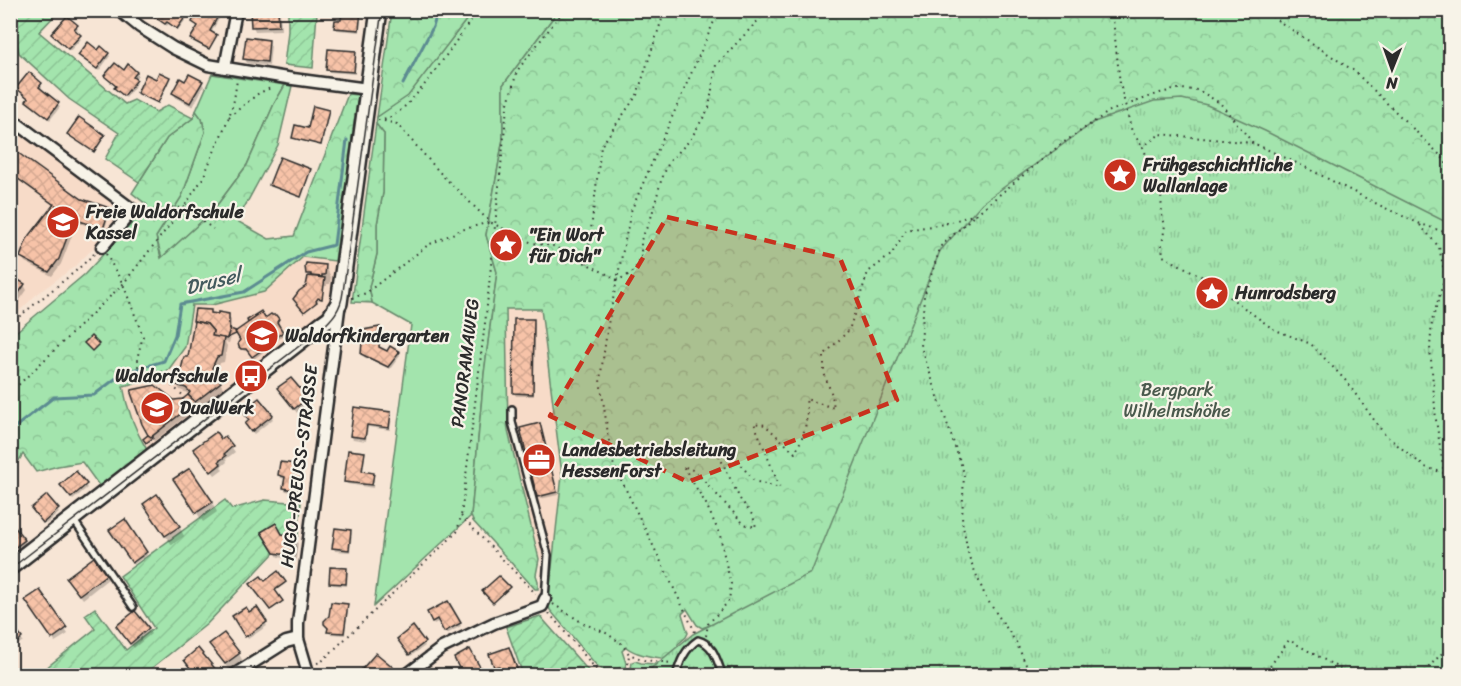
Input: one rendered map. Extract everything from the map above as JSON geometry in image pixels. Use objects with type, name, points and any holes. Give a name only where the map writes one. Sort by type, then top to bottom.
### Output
[{"type":"street","points":[[119,10],[140,27],[173,48],[208,65],[369,89]]},
{"type":"street","points":[[225,68],[235,16],[234,10]]},
{"type":"street","name":"HUGO-PREUSS-STRASSE","points":[[307,671],[298,639],[298,623],[379,10]]},
{"type":"street","points":[[10,118],[133,210],[102,247]]},
{"type":"street","points":[[10,567],[330,318],[339,303]]},
{"type":"street","points":[[405,675],[442,648],[494,623],[545,606]]},
{"type":"street","points":[[232,675],[286,642],[298,639]]},
{"type":"lane","points":[[512,410],[512,422],[548,555],[545,606]]},
{"type":"lane","points":[[73,518],[133,607]]},
{"type":"lane","points":[[676,675],[686,651],[701,641],[711,646],[723,675]]},
{"type":"path","points":[[384,121],[401,110],[424,84],[478,10]]},
{"type":"path","name":"PANORAMAWEG","points":[[307,671],[321,662],[457,532],[461,516],[496,224],[507,107],[517,71],[564,10]]},
{"type":"path","points":[[587,263],[601,146],[637,95],[665,10]]},
{"type":"path","points":[[701,641],[612,461],[600,380],[608,324],[631,211],[719,10]]},
{"type":"path","points":[[618,280],[632,273],[641,259],[641,240],[651,218],[661,181],[669,162],[690,140],[709,108],[716,65],[768,10]]},
{"type":"path","points":[[1112,10],[1120,84],[1132,132],[1143,147],[1161,193],[1165,225],[1162,256],[1201,276],[1273,329],[1311,344],[1346,381],[1384,435],[1425,467],[1444,473]]},
{"type":"path","points":[[1262,10],[1354,71],[1444,159],[1450,171]]},
{"type":"path","points":[[1439,10],[1450,13]]},
{"type":"path","points":[[10,393],[123,284],[184,207],[203,177],[229,117],[238,71]]},
{"type":"path","points":[[229,117],[259,93],[293,79]]},
{"type":"path","points":[[1031,675],[1016,642],[986,598],[969,557],[962,521],[964,473],[921,347],[924,296],[941,246],[1060,145],[1110,111],[1160,93],[1178,89],[1198,90],[1220,103],[1253,143]]},
{"type":"path","points":[[365,119],[397,124],[443,176],[490,222],[532,243],[553,246],[618,280]]},
{"type":"path","points":[[1143,147],[1160,135],[1253,143],[1383,207],[1450,234]]},
{"type":"path","points":[[133,210],[184,207],[213,229]]},
{"type":"path","points":[[701,641],[708,624],[729,601],[731,584],[720,535],[706,504],[683,466],[695,471],[744,524],[756,527],[753,516],[740,499],[714,445],[733,455],[754,481],[780,488],[754,423],[765,425],[795,453],[804,437],[808,411],[806,399],[834,408],[824,373],[824,355],[849,330],[868,272],[891,255],[906,230],[944,224],[976,214]]},
{"type":"path","points":[[339,303],[366,293],[428,245],[461,230],[490,222]]},
{"type":"path","points":[[1418,223],[1439,247],[1445,277]]},
{"type":"path","points":[[10,324],[102,247],[123,284],[143,336],[138,355],[138,374],[149,378],[160,370],[171,385],[185,397]]},
{"type":"path","points":[[1450,267],[1432,321],[1430,347],[1436,420],[1444,473],[1450,485]]},
{"type":"path","points":[[461,516],[539,597],[595,668],[605,675]]},
{"type":"path","points":[[545,606],[606,633],[621,643],[628,654],[627,675]]},
{"type":"path","points":[[1263,675],[1289,640],[1353,675]]},
{"type":"path","points":[[1420,675],[1450,645]]},
{"type":"path","points":[[628,654],[644,660],[679,664]]},
{"type":"highlighted area","points":[[667,217],[840,258],[897,400],[688,482],[550,416]]},
{"type":"shaded area","name":"Freie Waldorfschule Kassel","points":[[10,124],[124,209],[106,236],[74,267],[37,294],[11,319]]},
{"type":"shaded area","points":[[303,257],[335,261],[330,298],[321,315],[147,450],[130,418],[123,386],[158,378],[185,347],[192,305],[212,305],[264,292]]},
{"type":"shaded area","points":[[506,309],[541,309],[562,475],[553,554],[539,559],[508,431]]},
{"type":"green space","points":[[11,10],[57,11],[39,32],[125,104],[134,100],[156,112],[168,105],[193,118],[167,138],[139,182],[105,159],[119,133],[69,99],[19,53],[16,39],[11,32]]},
{"type":"green space","points":[[288,11],[332,11],[332,13],[317,12],[313,68],[284,65]]},
{"type":"green space","points":[[392,11],[473,11],[408,96],[377,117]]},
{"type":"green space","points":[[473,11],[558,11],[503,85],[503,139],[486,235],[497,272],[484,374],[471,516],[374,606],[411,325],[372,303],[369,287],[377,254],[377,224],[383,193],[384,134],[376,124],[377,117],[408,95]]},
{"type":"green space","points":[[558,11],[1450,11],[1450,675],[713,624],[702,628],[697,625],[687,609],[682,614],[688,633],[678,644],[677,654],[668,659],[652,657],[626,647],[622,651],[626,663],[624,676],[611,675],[597,666],[550,610],[548,604],[562,475],[541,309],[506,309],[508,431],[539,559],[536,575],[538,589],[535,589],[471,516],[484,374],[497,272],[486,235],[503,139],[503,85]]},
{"type":"green space","points":[[212,74],[285,85],[247,165],[212,212],[162,258],[156,237],[182,196],[205,132],[202,119],[196,111]]},
{"type":"green space","points":[[285,85],[292,86],[278,145],[237,221],[269,239],[294,236],[348,94],[358,95],[335,261],[303,257],[264,292],[212,305],[192,305],[185,347],[169,369],[158,378],[123,386],[132,419],[147,450],[100,487],[82,462],[36,472],[23,454],[11,473],[11,336],[85,274],[137,218],[147,205],[132,193],[167,138],[193,118],[196,111],[202,119],[205,132],[182,196],[156,237],[161,258],[212,212],[247,165]]},
{"type":"green space","name":"Bergpark Wilhelmshöhe","points":[[1182,99],[1207,105],[1265,131],[1450,224],[1450,675],[642,676],[693,634],[811,573],[940,251],[982,203],[1094,122],[1154,101]]},
{"type":"green space","points":[[376,124],[384,134],[383,193],[377,224],[377,254],[369,287],[372,303],[352,302]]},
{"type":"green space","points":[[225,500],[232,509],[265,500],[301,503],[298,536],[282,534],[276,523],[261,532],[274,553],[207,624],[143,675],[36,676],[95,629],[85,615],[95,608],[126,650],[154,628],[120,576]]},
{"type":"green space","points":[[540,616],[592,675],[553,673],[552,675],[523,675],[506,627]]},
{"type":"green space","points":[[632,662],[667,665],[666,675],[630,676]]},
{"type":"building","points":[[151,10],[190,10],[177,29],[149,13]]},
{"type":"building","points":[[198,10],[214,10],[219,14],[210,31],[217,35],[209,49],[190,39],[198,26],[192,22]]},
{"type":"building","points":[[250,10],[278,10],[279,26],[251,27]]},
{"type":"building","points":[[342,10],[361,10],[359,30],[334,28],[335,20],[341,20]]},
{"type":"building","points":[[67,16],[78,25],[74,29],[81,35],[68,49],[51,34]]},
{"type":"building","points":[[246,37],[269,40],[267,62],[243,59]]},
{"type":"building","points":[[88,42],[98,50],[101,46],[109,53],[97,69],[78,55]]},
{"type":"building","points":[[328,49],[356,51],[354,72],[326,70]]},
{"type":"building","points":[[115,63],[124,70],[128,64],[137,72],[133,77],[137,80],[124,96],[104,76]]},
{"type":"building","points":[[29,72],[42,83],[39,87],[59,103],[48,118],[26,101],[28,98],[16,88]]},
{"type":"building","points":[[159,72],[170,77],[158,103],[137,93],[146,74],[156,79]]},
{"type":"building","points":[[189,74],[203,81],[190,103],[172,93],[180,78],[185,81]]},
{"type":"building","points":[[313,106],[329,110],[321,145],[292,138],[295,125],[308,128]]},
{"type":"building","points":[[79,117],[105,135],[94,152],[67,134]]},
{"type":"building","points":[[10,147],[82,199],[110,208],[103,229],[74,219],[10,173]]},
{"type":"building","points":[[280,157],[311,169],[301,197],[269,185]]},
{"type":"building","points":[[54,204],[74,219],[59,259],[49,272],[20,257],[27,239]]},
{"type":"building","points":[[306,263],[326,265],[325,275],[322,277],[306,274]]},
{"type":"building","points":[[10,275],[25,284],[10,306]]},
{"type":"building","points":[[308,276],[325,278],[322,299],[318,298],[317,302],[304,312],[293,299],[306,286]]},
{"type":"building","points":[[195,309],[229,314],[230,329],[227,339],[212,336],[213,331],[207,324],[193,321]]},
{"type":"building","points":[[261,311],[262,313],[248,323],[247,320]]},
{"type":"building","points":[[262,313],[265,318],[271,314],[276,315],[283,332],[252,357],[246,349],[239,347],[240,340],[235,332]]},
{"type":"building","points":[[514,319],[534,319],[533,394],[513,393]]},
{"type":"building","points":[[194,321],[207,324],[213,331],[212,336],[224,338],[221,356],[217,357],[212,368],[221,382],[195,402],[188,395],[190,392],[186,388],[174,384],[176,374],[180,374],[184,357],[188,357]]},
{"type":"building","points":[[380,327],[379,347],[387,351],[390,346],[400,352],[388,367],[361,354],[363,330]]},
{"type":"building","points":[[230,329],[236,331],[236,334],[227,338]]},
{"type":"building","points":[[91,336],[99,344],[92,351],[84,343]]},
{"type":"building","points":[[291,378],[308,398],[294,409],[277,388]]},
{"type":"building","points":[[155,385],[174,400],[183,399],[188,408],[151,437],[142,424],[131,393],[132,390]]},
{"type":"building","points":[[188,395],[195,402],[188,407],[183,399]]},
{"type":"building","points":[[259,398],[273,415],[251,432],[245,424],[249,420],[242,411]]},
{"type":"building","points":[[354,407],[391,412],[389,428],[367,425],[365,438],[350,436]]},
{"type":"building","points":[[540,423],[557,492],[537,497],[520,428]]},
{"type":"building","points":[[216,432],[221,439],[225,436],[233,446],[219,461],[221,464],[211,472],[193,449]]},
{"type":"building","points":[[148,435],[153,438],[146,443],[143,439]]},
{"type":"building","points":[[348,450],[365,452],[362,471],[374,473],[372,485],[344,482]]},
{"type":"building","points":[[280,462],[303,465],[298,491],[283,488],[285,477],[278,475]]},
{"type":"building","points":[[190,468],[213,502],[196,513],[173,479]]},
{"type":"building","points":[[76,471],[87,484],[71,498],[60,485]]},
{"type":"building","points":[[157,494],[180,526],[165,536],[143,504]]},
{"type":"building","points":[[47,495],[59,509],[43,523],[31,508]]},
{"type":"building","points":[[125,519],[147,552],[132,563],[109,530]]},
{"type":"building","points":[[276,523],[282,534],[296,536],[294,556],[274,553],[261,532]]},
{"type":"building","points":[[13,525],[25,540],[10,551],[10,527]]},
{"type":"building","points":[[335,528],[351,530],[349,550],[332,548]]},
{"type":"building","points":[[94,557],[107,574],[79,595],[66,578]]},
{"type":"building","points":[[330,567],[347,568],[346,584],[329,583]]},
{"type":"building","points":[[278,571],[286,582],[275,590],[283,601],[270,610],[250,584],[261,576],[265,581]]},
{"type":"building","points":[[499,576],[510,587],[493,603],[482,591]]},
{"type":"building","points":[[40,590],[67,628],[52,639],[25,600]]},
{"type":"building","points":[[448,601],[461,623],[444,632],[437,619],[432,622],[427,612]]},
{"type":"building","points":[[331,602],[348,604],[344,633],[327,632],[328,628],[324,621],[329,616]]},
{"type":"building","points":[[246,607],[249,612],[257,607],[267,622],[245,637],[232,616]]},
{"type":"building","points":[[135,611],[149,628],[130,644],[116,626]]},
{"type":"building","points":[[10,623],[22,638],[10,648]]},
{"type":"building","points":[[413,626],[425,642],[409,655],[397,639]]},
{"type":"building","points":[[224,633],[240,653],[225,664],[209,644]]},
{"type":"building","points":[[509,647],[519,674],[503,676],[499,666],[494,667],[489,654]]},
{"type":"building","points":[[198,648],[217,671],[212,676],[196,676],[184,660]]},
{"type":"building","points":[[470,649],[481,669],[469,676],[463,676],[454,658]]},
{"type":"building","points":[[376,653],[393,667],[385,676],[369,676],[362,669]]},
{"type":"waterway","name":"Drusel","points":[[403,84],[433,27],[438,10]]},
{"type":"waterway","name":"Drusel","points":[[10,431],[54,397],[94,395],[123,373],[164,361],[175,335],[180,304],[244,292],[306,252],[334,245],[347,140]]},
{"type":"tram line","points":[[10,569],[320,330],[335,314],[343,292],[382,10]]},
{"type":"place","name":"Frühgeschichtliche Wallanlage","points":[[1120,175]]},
{"type":"place","name":"Freie Waldorfschule Kassel","points":[[63,222]]},
{"type":"place","name":"\"Ein Wort für Dich\"","points":[[506,245]]},
{"type":"place","name":"Hunrodsberg","points":[[1212,293]]},
{"type":"place","name":"Waldorfkindergarten","points":[[262,336]]},
{"type":"place","name":"Waldorfschule","points":[[251,376]]},
{"type":"place","name":"DualWerk","points":[[157,408]]},
{"type":"place","name":"Landesbetriebsleitung HessenForst","points":[[539,460]]}]
